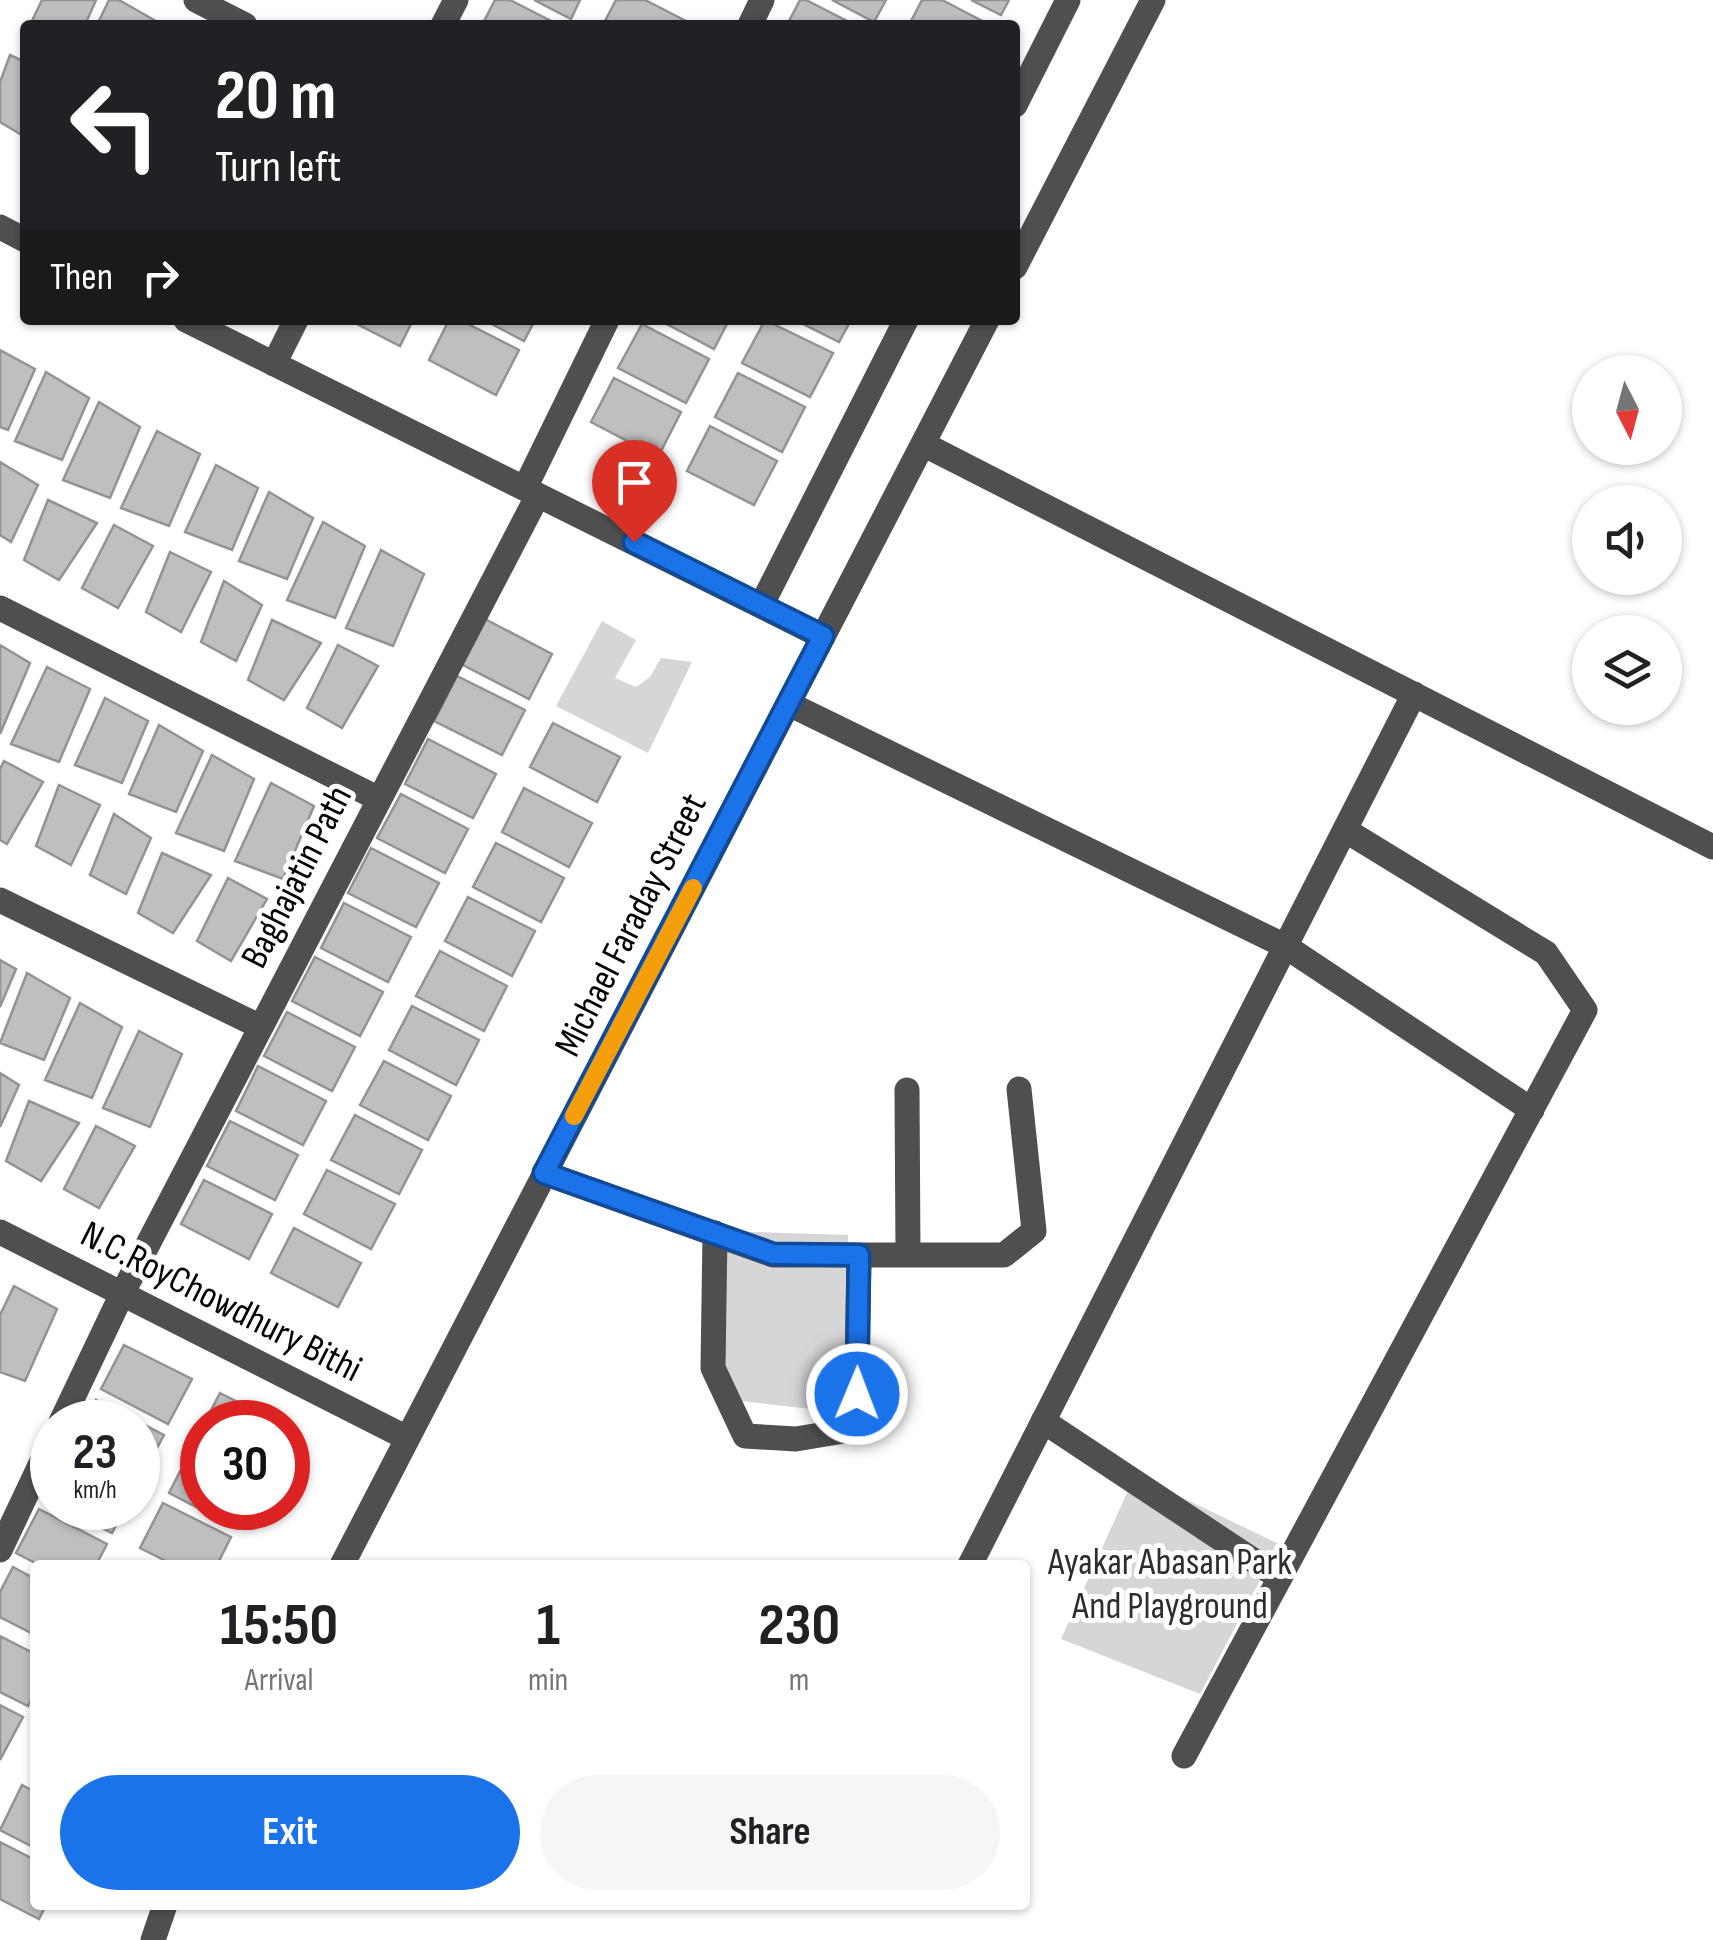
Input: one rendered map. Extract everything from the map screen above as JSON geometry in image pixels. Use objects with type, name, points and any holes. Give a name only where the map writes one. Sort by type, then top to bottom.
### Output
[{"type":"street","points":[[196,0],[235,20]]},
{"type":"street","points":[[1020,95],[1068,0]]},
{"type":"street","points":[[1020,257],[1153,0]]},
{"type":"street","points":[[196,325],[823,636]]},
{"type":"street","points":[[274,364],[294,325]]},
{"type":"street","name":"Baghajatin Path","points":[[71,1400],[122,1294],[380,799],[531,491],[604,325]]},
{"type":"street","points":[[761,606],[903,325]]},
{"type":"street","name":"Michael Faraday Street","points":[[345,1560],[984,325]]},
{"type":"street","points":[[923,444],[1713,847]]},
{"type":"street","points":[[0,608],[380,799]]},
{"type":"street","points":[[973,1560],[1414,694]]},
{"type":"street","points":[[789,704],[1285,946],[1532,1110]]},
{"type":"street","points":[[1184,1756],[1585,1010],[1546,952],[1345,830]]},
{"type":"street","points":[[0,900],[261,1028]]},
{"type":"street","points":[[544,1173],[773,1254],[1004,1255],[1034,1231],[1019,1089]]},
{"type":"street","points":[[907,1090],[908,1255]]},
{"type":"street","name":"N.C.RoyChowdhury Bithi","points":[[0,1232],[408,1438]]},
{"type":"street","points":[[714,1234],[713,1368],[745,1436],[796,1439],[856,1428],[859,1255]]},
{"type":"street","points":[[1043,1421],[1280,1578]]},
{"type":"street","points":[[1,1543],[30,1484]]},
{"type":"street","points":[[138,1940],[162,1910]]},
{"type":"street","points":[[153,1940],[163,1910]]},
{"type":"green space","points":[[602,621],[636,640],[615,678],[636,687],[650,677],[661,658],[692,662],[648,753],[556,706]]},
{"type":"green space","points":[[723,1231],[848,1235],[846,1413],[714,1398]]},
{"type":"green space","name":"Ayakar Abasan Park And Playground","points":[[1135,1475],[1279,1544],[1200,1694],[1061,1639]]},
{"type":"building","points":[[42,0],[96,0],[87,20],[32,20]]},
{"type":"building","points":[[109,0],[119,0],[154,20],[99,20]]},
{"type":"building","points":[[495,0],[510,0],[549,20],[485,20]]},
{"type":"building","points":[[534,0],[580,0],[571,19]]},
{"type":"building","points":[[616,0],[645,0],[684,20],[606,20]]},
{"type":"building","points":[[800,0],[806,0],[845,20],[790,20]]},
{"type":"building","points":[[832,0],[886,0],[875,20]]},
{"type":"building","points":[[922,0],[942,0],[980,20],[912,20]]},
{"type":"building","points":[[971,0],[1009,0],[1001,15]]},
{"type":"building","points":[[10,55],[20,60],[20,134],[0,122],[0,82]]},
{"type":"building","points":[[359,325],[410,325],[400,346]]},
{"type":"building","points":[[446,325],[470,325],[519,350],[496,395],[429,360]]},
{"type":"building","points":[[494,325],[532,325],[524,341]]},
{"type":"building","points":[[641,325],[709,359],[686,403],[618,368]]},
{"type":"building","points":[[668,325],[726,325],[714,349]]},
{"type":"building","points":[[762,325],[775,325],[833,353],[810,397],[742,363]]},
{"type":"building","points":[[805,325],[848,325],[839,342]]},
{"type":"building","points":[[0,350],[35,369],[8,430],[0,427]]},
{"type":"building","points":[[46,372],[89,398],[62,460],[15,441]]},
{"type":"building","points":[[738,373],[805,407],[782,452],[715,417]]},
{"type":"building","points":[[614,378],[681,412],[658,457],[591,422]]},
{"type":"building","points":[[99,402],[140,427],[110,498],[63,480]]},
{"type":"building","points":[[710,426],[777,461],[754,505],[687,471]]},
{"type":"building","points":[[157,431],[200,454],[169,526],[121,508]]},
{"type":"building","points":[[0,462],[38,485],[11,542],[0,535]]},
{"type":"building","points":[[216,465],[258,488],[232,550],[185,532]]},
{"type":"building","points":[[269,492],[313,518],[287,579],[239,561]]},
{"type":"building","points":[[48,500],[97,523],[59,580],[24,560]]},
{"type":"building","points":[[323,522],[365,546],[335,618],[287,600]]},
{"type":"building","points":[[114,525],[153,546],[118,608],[82,588]]},
{"type":"building","points":[[381,550],[424,574],[393,646],[346,628]]},
{"type":"building","points":[[170,552],[211,572],[181,632],[146,612]]},
{"type":"building","points":[[224,581],[262,605],[236,661],[201,642]]},
{"type":"building","points":[[485,619],[552,654],[529,699],[461,664]]},
{"type":"building","points":[[272,620],[321,643],[284,700],[248,680]]},
{"type":"building","points":[[0,645],[30,663],[0,734]]},
{"type":"building","points":[[338,645],[378,666],[342,728],[307,708]]},
{"type":"building","points":[[47,667],[90,689],[59,762],[11,744]]},
{"type":"building","points":[[457,676],[525,710],[502,755],[434,721]]},
{"type":"building","points":[[105,698],[148,721],[122,783],[75,765]]},
{"type":"building","points":[[553,723],[620,757],[597,802],[530,767]]},
{"type":"building","points":[[159,725],[203,751],[176,812],[129,794]]},
{"type":"building","points":[[428,739],[496,774],[473,818],[405,784]]},
{"type":"building","points":[[212,755],[254,779],[224,851],[176,833]]},
{"type":"building","points":[[4,761],[43,782],[7,844],[0,840],[0,769]]},
{"type":"building","points":[[271,783],[314,806],[283,879],[235,861]]},
{"type":"building","points":[[59,785],[100,805],[71,865],[36,846]]},
{"type":"building","points":[[524,788],[592,823],[569,867],[502,832]]},
{"type":"building","points":[[401,794],[468,829],[445,873],[377,838]]},
{"type":"building","points":[[114,814],[151,838],[126,894],[90,875]]},
{"type":"building","points":[[496,843],[564,878],[541,922],[473,887]]},
{"type":"building","points":[[371,848],[439,883],[416,927],[348,893]]},
{"type":"building","points":[[162,853],[211,875],[173,933],[138,913]]},
{"type":"building","points":[[228,878],[267,899],[231,961],[197,941]]},
{"type":"building","points":[[468,897],[535,931],[512,976],[445,941]]},
{"type":"building","points":[[344,903],[411,937],[388,982],[321,948]]},
{"type":"building","points":[[440,951],[507,986],[484,1031],[416,996]]},
{"type":"building","points":[[315,957],[383,992],[360,1036],[292,1001]]},
{"type":"building","points":[[0,960],[16,969],[0,1007]]},
{"type":"building","points":[[27,973],[70,998],[44,1060],[0,1043]]},
{"type":"building","points":[[80,1003],[122,1027],[92,1098],[45,1080]]},
{"type":"building","points":[[412,1006],[479,1040],[456,1085],[389,1050]]},
{"type":"building","points":[[287,1012],[355,1047],[332,1091],[264,1056]]},
{"type":"building","points":[[139,1031],[182,1054],[150,1127],[103,1108]]},
{"type":"building","points":[[384,1061],[451,1096],[428,1140],[360,1105]]},
{"type":"building","points":[[258,1066],[326,1101],[303,1145],[236,1111]]},
{"type":"building","points":[[0,1073],[19,1085],[0,1127]]},
{"type":"building","points":[[29,1101],[79,1123],[41,1181],[6,1161]]},
{"type":"building","points":[[355,1115],[422,1150],[399,1194],[331,1160]]},
{"type":"building","points":[[230,1121],[298,1155],[275,1200],[207,1166]]},
{"type":"building","points":[[96,1126],[135,1146],[99,1208],[64,1189]]},
{"type":"building","points":[[327,1170],[395,1204],[371,1249],[304,1214]]},
{"type":"building","points":[[204,1180],[272,1214],[249,1259],[181,1224]]},
{"type":"building","points":[[294,1228],[361,1263],[338,1307],[271,1273]]},
{"type":"building","points":[[14,1286],[57,1309],[25,1381],[0,1372],[0,1315]]},
{"type":"building","points":[[124,1345],[192,1379],[168,1424],[160,1420],[160,1400],[122,1400],[101,1389]]},
{"type":"building","points":[[180,1471],[180,1499],[169,1493]]},
{"type":"building","points":[[163,1503],[180,1512],[180,1530],[217,1530],[231,1537],[220,1560],[164,1560],[140,1548],[149,1530],[160,1530]]},
{"type":"building","points":[[30,1526],[30,1530],[80,1530],[107,1544],[99,1560],[30,1560],[16,1553]]},
{"type":"building","points":[[13,1567],[30,1576],[30,1632],[0,1617],[0,1592]]},
{"type":"building","points":[[0,1636],[30,1651],[30,1702],[28,1706],[0,1692]]},
{"type":"building","points":[[0,1705],[23,1717],[0,1760]]},
{"type":"building","points":[[22,1785],[30,1789],[30,1845],[0,1830]]},
{"type":"building","points":[[0,1842],[30,1857],[30,1910],[44,1910],[39,1919],[0,1899]]},
{"type":"slow traffic","points":[[574,1116],[693,888]]},
{"type":"route","points":[[634,542],[823,636],[544,1173],[773,1254],[859,1255],[857,1394]]}]
